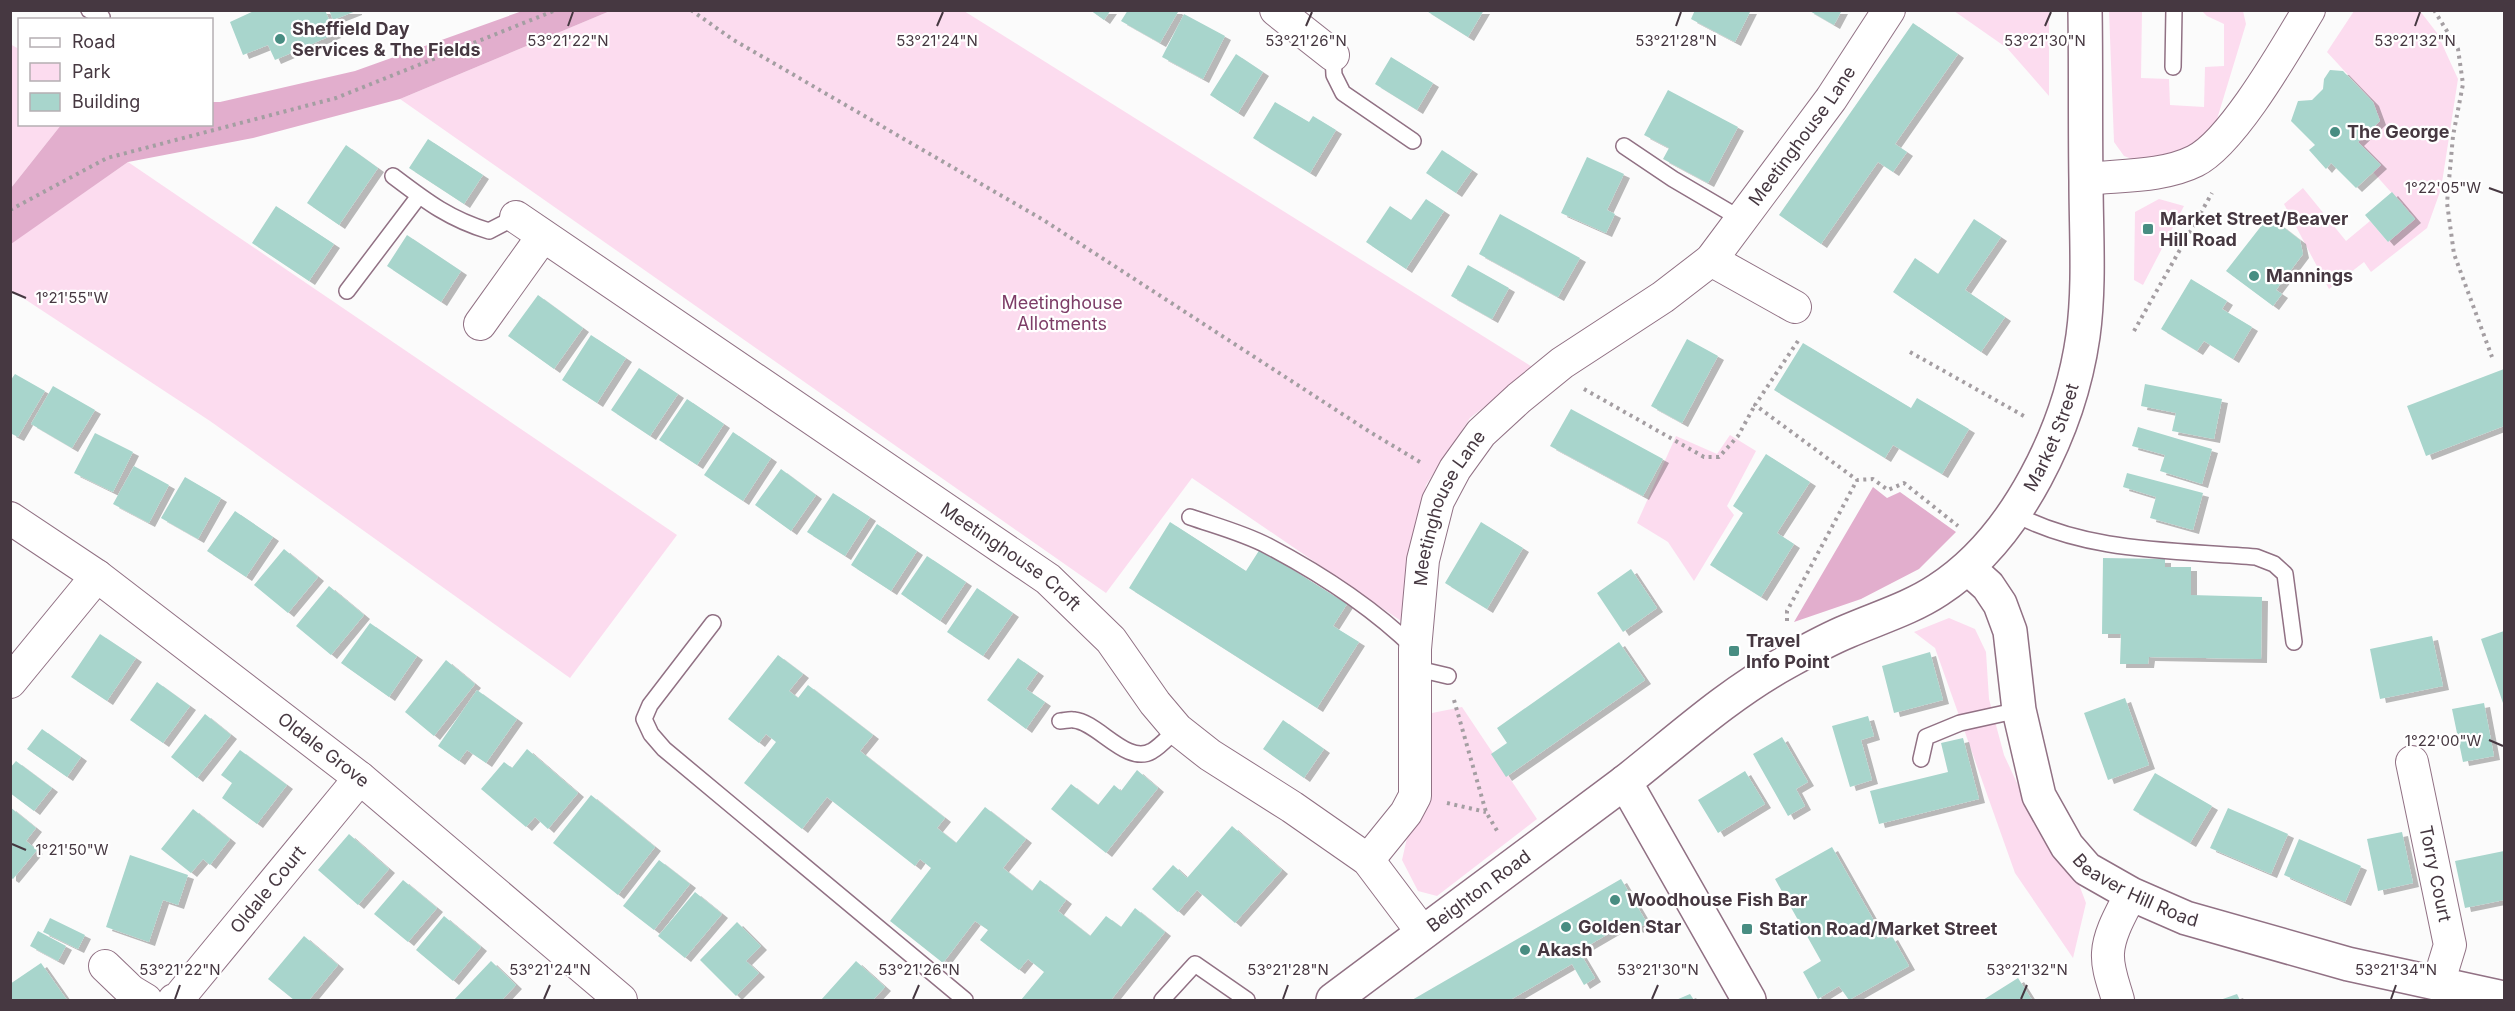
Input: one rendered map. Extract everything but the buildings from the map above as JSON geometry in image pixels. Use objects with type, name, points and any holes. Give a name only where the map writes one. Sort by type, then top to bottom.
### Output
[{"type":"main road","name":"Market Street","points":[[1625,782],[1743,687],[1845,632],[1897,611],[1937,591],[1977,558],[2013,513],[2045,459],[2073,385],[2083,335],[2087,266],[2085,10]]},
{"type":"main road","name":"Beaver Hill Road","points":[[1977,558],[1988,586],[2000,604],[2010,632],[2019,710],[2039,796],[2067,846],[2088,869],[2131,894],[2187,918],[2259,940],[2498,998]]},
{"type":"main road","name":"Beighton Road","points":[[1352,994],[1423,933],[1625,782]]},
{"type":"main road","points":[[1625,782],[1749,1000]]},
{"type":"street","points":[[1276,10],[1332,55]]},
{"type":"street","name":"Meetinghouse Lane","points":[[1368,860],[1407,813],[1414,796],[1415,659],[1423,560],[1438,501],[1450,479],[1482,433],[1519,398],[1562,363],[1664,297],[1711,260],[1832,99],[1889,10]]},
{"type":"street","points":[[2086,179],[2166,170],[2196,160],[2218,142],[2247,107],[2304,12]]},
{"type":"street","name":"Meetinghouse Croft","points":[[516,217],[1048,579],[1111,640],[1155,703],[1177,729],[1210,755],[1292,807],[1368,860],[1423,933]]},
{"type":"street","points":[[480,324],[543,236]]},
{"type":"street","points":[[1711,260],[1795,307]]},
{"type":"street","name":"Oldale Grove","points":[[10,518],[97,576],[360,778],[621,1000]]},
{"type":"street","points":[[10,682],[97,576]]},
{"type":"street","name":"Torry Court","points":[[2412,762],[2450,945],[2438,984]]},
{"type":"street","name":"Oldale Court","points":[[174,1000],[177,1000],[360,778]]},
{"type":"street","points":[[2118,1000],[2109,968],[2108,951],[2115,926],[2131,894]]},
{"type":"street","points":[[105,966],[130,991],[146,1000]]},
{"type":"lane","points":[[2173,67],[2174,10]]},
{"type":"lane","points":[[1332,55],[1334,75],[1343,93],[1413,141]]},
{"type":"lane","points":[[1624,146],[1673,179],[1742,219]]},
{"type":"lane","points":[[393,176],[419,196],[463,223],[489,231],[516,217]]},
{"type":"lane","points":[[347,291],[419,196]]},
{"type":"lane","points":[[2013,513],[2066,536],[2105,545],[2256,556],[2274,564],[2284,574],[2294,642]]},
{"type":"lane","points":[[1190,517],[1267,545],[1341,589],[1396,631],[1415,659],[1448,676]]},
{"type":"lane","points":[[712,623],[650,705],[644,719],[651,734],[664,749],[965,1000]]},
{"type":"lane","points":[[1921,759],[1926,737],[1960,723],[2019,710]]},
{"type":"lane","points":[[1060,721],[1075,720],[1083,723],[1121,748],[1142,754],[1152,751],[1177,729]]},
{"type":"lane","points":[[1162,1000],[1195,964],[1247,1000]]},
{"type":"path","points":[[10,210],[107,158],[336,98],[556,10]]},
{"type":"path","points":[[691,10],[732,39],[1045,221],[1370,432],[1450,479]]},
{"type":"path","points":[[2434,10],[2458,49],[2463,84],[2453,136],[2448,203],[2454,254],[2492,357]]},
{"type":"path","points":[[2134,332],[2214,190]]},
{"type":"path","points":[[1562,363],[1582,388],[1704,457],[1719,457],[1738,436],[1755,405],[1803,333],[1795,307]]},
{"type":"path","points":[[1910,351],[2024,416]]},
{"type":"path","points":[[1755,405],[1857,480],[1873,479],[1888,490],[1904,483],[1977,558]]},
{"type":"path","points":[[1786,662],[1787,611],[1857,480]]},
{"type":"path","points":[[1448,676],[1486,812],[1516,863]]},
{"type":"path","points":[[1436,801],[1486,812]]},
{"type":"green space","name":"Meetinghouse Allotments","points":[[610,11],[964,11],[1534,368],[1470,418],[1426,485],[1401,621],[1192,478],[1106,593],[400,99]]},
{"type":"green space","points":[[1954,11],[2049,11],[2049,96],[2007,48]]},
{"type":"green space","points":[[2109,11],[2142,11],[2141,78],[2169,79],[2170,105],[2204,107],[2205,67],[2224,66],[2224,24],[2202,11],[2243,11],[2246,24],[2214,129],[2180,157],[2132,159],[2124,156],[2114,142]]},
{"type":"green space","points":[[2354,11],[2420,11],[2437,33],[2458,79],[2441,189],[2427,228],[2371,272],[2364,262],[2329,289],[2284,204],[2303,188],[2346,241],[2370,221],[2388,242],[2415,219],[2373,172],[2380,164],[2358,142],[2380,121],[2373,102],[2327,52]]},
{"type":"green space","points":[[10,44],[18,48],[18,126],[60,126],[11,188]]},
{"type":"green space","points":[[128,162],[677,535],[570,678],[210,421],[11,290],[10,244]]},
{"type":"green space","points":[[2159,199],[2184,206],[2143,285],[2134,280],[2135,212]]},
{"type":"green space","points":[[1730,435],[1756,451],[1727,506],[1734,515],[1694,581],[1668,542],[1637,523],[1676,436],[1717,454]]},
{"type":"green space","points":[[1949,618],[1975,629],[1986,652],[1989,699],[2004,755],[2035,822],[2075,874],[2086,903],[2073,958],[2015,873],[1935,648],[1914,632]]},
{"type":"green space","points":[[1462,707],[1537,819],[1437,896],[1418,891],[1402,860],[1407,838],[1427,791],[1427,714]]},
{"type":"shaded area","points":[[525,10],[610,11],[400,99],[253,138],[128,162],[11,244],[11,188],[60,126],[213,126],[213,102],[355,71]]},
{"type":"shaded area","points":[[1873,487],[1887,498],[1900,492],[1956,532],[1919,569],[1861,599],[1794,622]]},
{"type":"place","name":"Sheffield Day Services & The Fields","points":[[280,39]]},
{"type":"place","name":"The George","points":[[2335,132]]},
{"type":"place","name":"Market Street/Beaver Hill Road","points":[[2148,229]]},
{"type":"place","name":"Mannings","points":[[2254,276]]},
{"type":"place","name":"Travel Info Point","points":[[1734,651]]},
{"type":"place","name":"Woodhouse Fish Bar","points":[[1615,900]]},
{"type":"place","name":"Golden Star","points":[[1566,927]]},
{"type":"place","name":"Station Road/Market Street","points":[[1747,929]]},
{"type":"place","name":"Akash","points":[[1525,950]]}]
